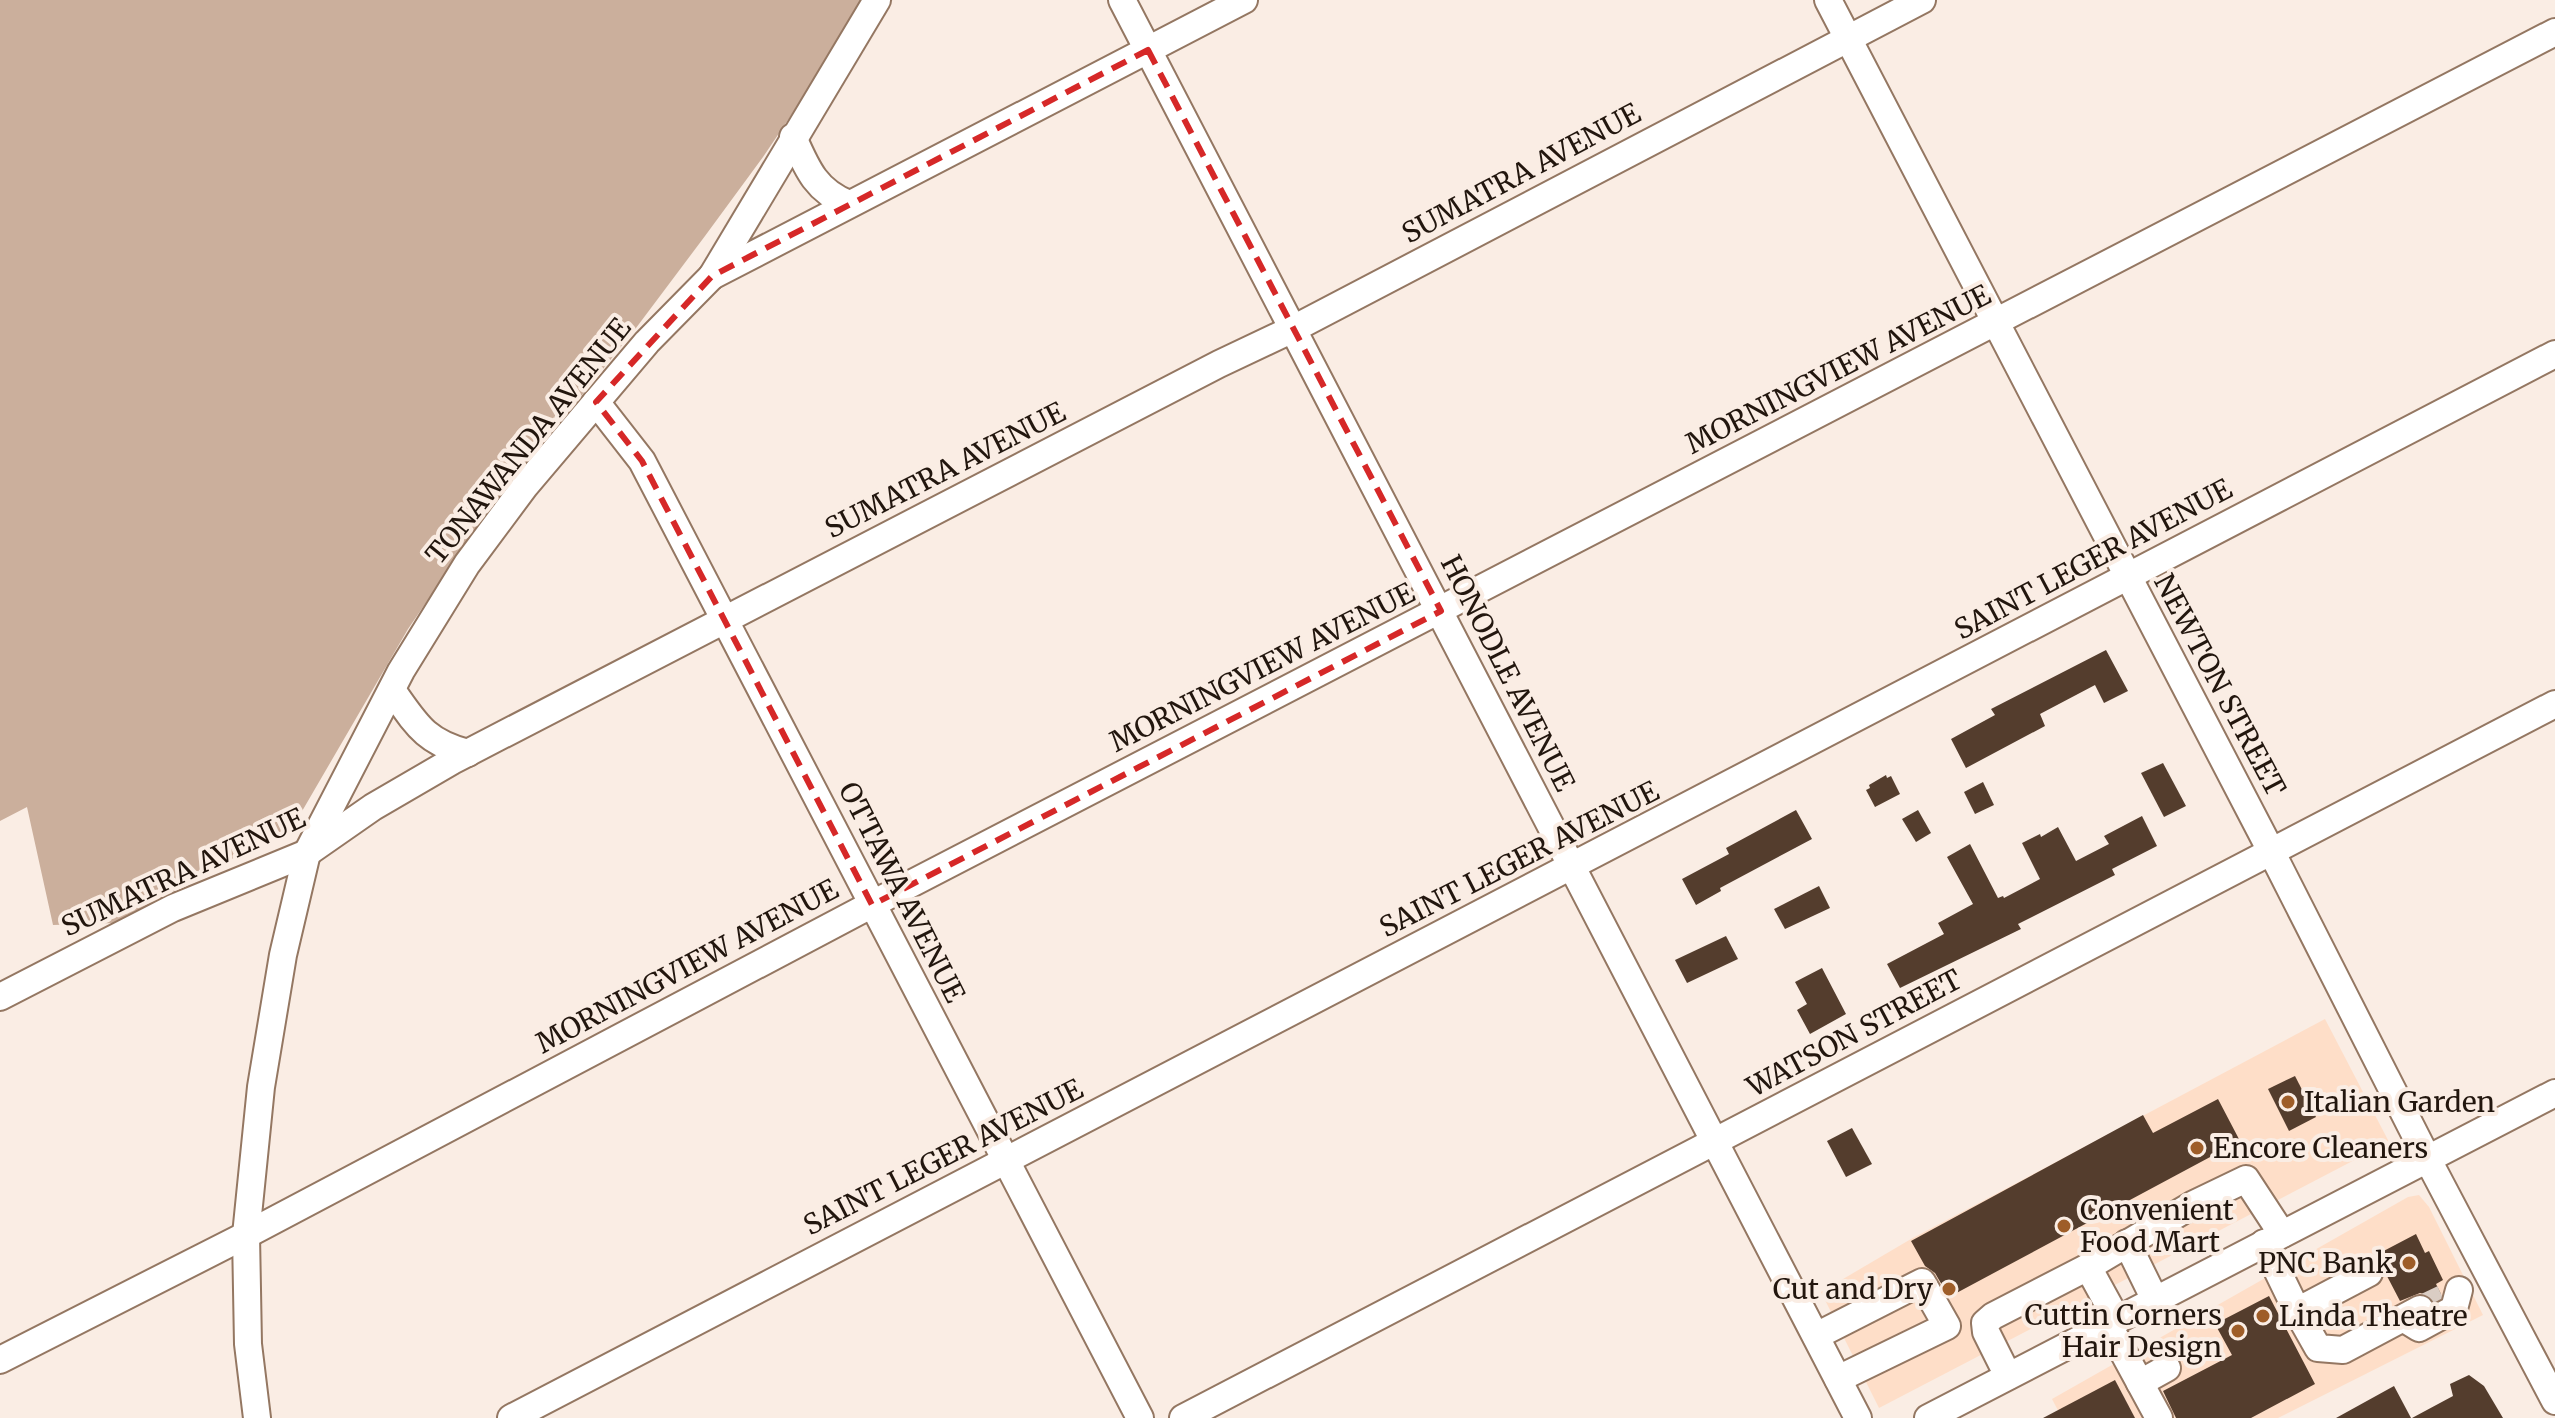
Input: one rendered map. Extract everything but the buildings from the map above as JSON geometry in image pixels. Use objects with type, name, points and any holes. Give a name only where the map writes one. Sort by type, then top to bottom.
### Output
[{"type":"street","points":[[712,276],[877,0]]},
{"type":"street","name":"HONODLE AVENUE","points":[[1122,0],[1858,1418]]},
{"type":"street","name":"TONAWANDA AVENUE","points":[[257,1418],[248,1344],[246,1235],[261,1087],[283,955],[307,853],[434,614],[467,564],[525,486],[647,342],[712,276],[1244,0]]},
{"type":"street","name":"NEWTON STREET","points":[[1828,0],[2555,1401]]},
{"type":"street","name":"SUMATRA AVENUE","points":[[0,997],[173,908],[307,853],[373,807],[468,753],[1219,364],[1293,329],[1922,0]]},
{"type":"street","name":"MORNINGVIEW AVENUE","points":[[0,1360],[246,1235],[872,905],[2555,32]]},
{"type":"street","points":[[793,137],[802,158],[823,190],[849,204]]},
{"type":"street","name":"SAINT LEGER AVENUE","points":[[511,1418],[2555,354]]},
{"type":"street","name":"OTTAWA AVENUE","points":[[596,402],[642,461],[1140,1418]]},
{"type":"street","points":[[392,690],[422,731],[445,747],[468,753]]},
{"type":"street","name":"WATSON STREET","points":[[1183,1418],[2555,704]]},
{"type":"street","points":[[1928,1418],[2555,1093]]},
{"type":"street","points":[[2008,1376],[1986,1332],[1985,1323],[1993,1316],[2088,1267],[2194,1204],[2246,1179],[2273,1238],[2297,1311],[2318,1348],[2343,1350],[2488,1274]]},
{"type":"street","points":[[2127,1243],[2155,1300]]},
{"type":"street","points":[[2088,1267],[2159,1418]]},
{"type":"street","points":[[2297,1311],[2369,1273]]},
{"type":"street","points":[[1816,1336],[1922,1282],[1947,1326],[1838,1379]]},
{"type":"street","points":[[2140,1383],[2167,1368]]},
{"type":"highlighted area","points":[[1148,50],[1441,611],[872,905],[642,461],[596,402],[712,276]]},
{"type":"shaded area","points":[[0,0],[869,0],[763,157],[705,236],[636,328],[489,510],[408,629],[294,825],[115,923],[53,925],[27,807],[0,821]]},
{"type":"shaded area","points":[[2325,1019],[2389,1142],[1879,1408],[1821,1292],[1911,1239]]},
{"type":"shaded area","points":[[2419,1195],[2429,1207],[2483,1315],[2278,1418],[2062,1418],[2052,1399],[2408,1197]]},
{"type":"tunnel","points":[[2420,1309],[2443,1298]]},
{"type":"place","name":"Italian Garden","points":[[2288,1102]]},
{"type":"place","name":"Encore Cleaners","points":[[2197,1148]]},
{"type":"place","name":"Convenient Food Mart","points":[[2064,1226]]},
{"type":"place","name":"PNC Bank","points":[[2409,1263]]},
{"type":"place","name":"Cut and Dry","points":[[1949,1289]]},
{"type":"place","name":"Linda Theatre","points":[[2263,1316]]},
{"type":"place","name":"Cuttin Corners Hair Design","points":[[2238,1331]]}]
